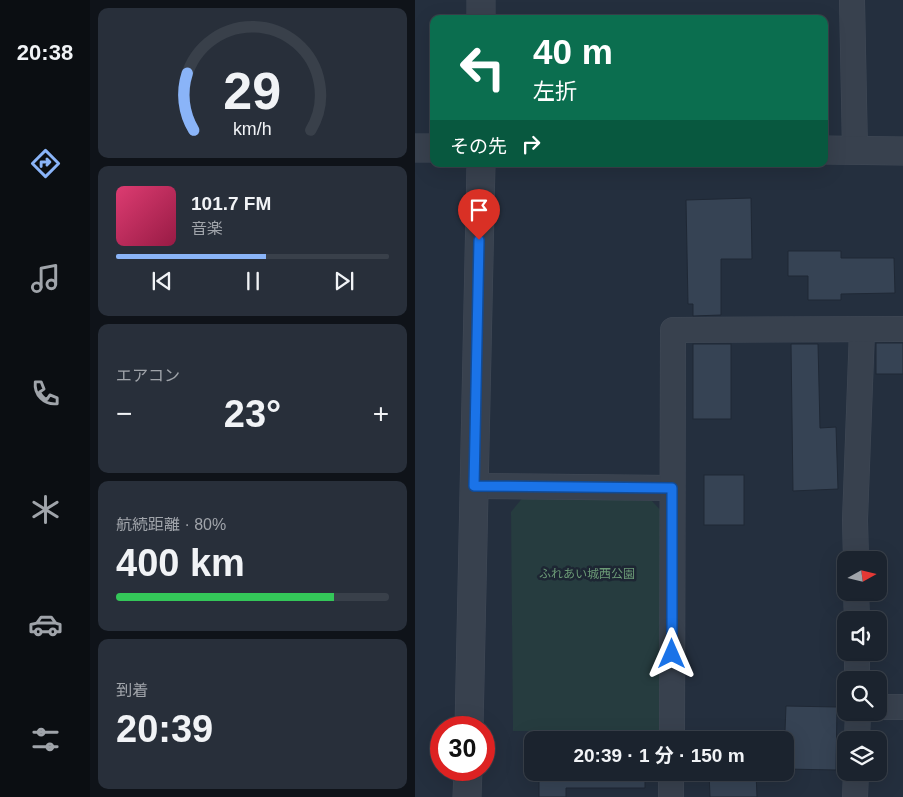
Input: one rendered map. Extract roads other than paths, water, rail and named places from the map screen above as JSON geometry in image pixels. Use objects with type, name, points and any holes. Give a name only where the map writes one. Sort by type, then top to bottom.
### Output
[{"type":"street","points":[[481,0],[481,15]]},
{"type":"street","points":[[852,0],[855,150]]},
{"type":"street","points":[[415,148],[430,148]]},
{"type":"street","points":[[828,150],[903,150]]},
{"type":"street","points":[[469,716],[481,167]]},
{"type":"street","points":[[671,731],[673,330],[861,330],[903,328]]},
{"type":"street","points":[[856,551],[855,520],[861,330]]},
{"type":"street","points":[[474,486],[672,488]]},
{"type":"street","points":[[887,707],[903,707]]},
{"type":"street","points":[[467,797],[468,781]]},
{"type":"street","points":[[671,781],[671,797]]},
{"type":"street","points":[[855,797],[856,781]]},
{"type":"park label","name":"ふれあい城西公園","points":[[587,574]]}]
